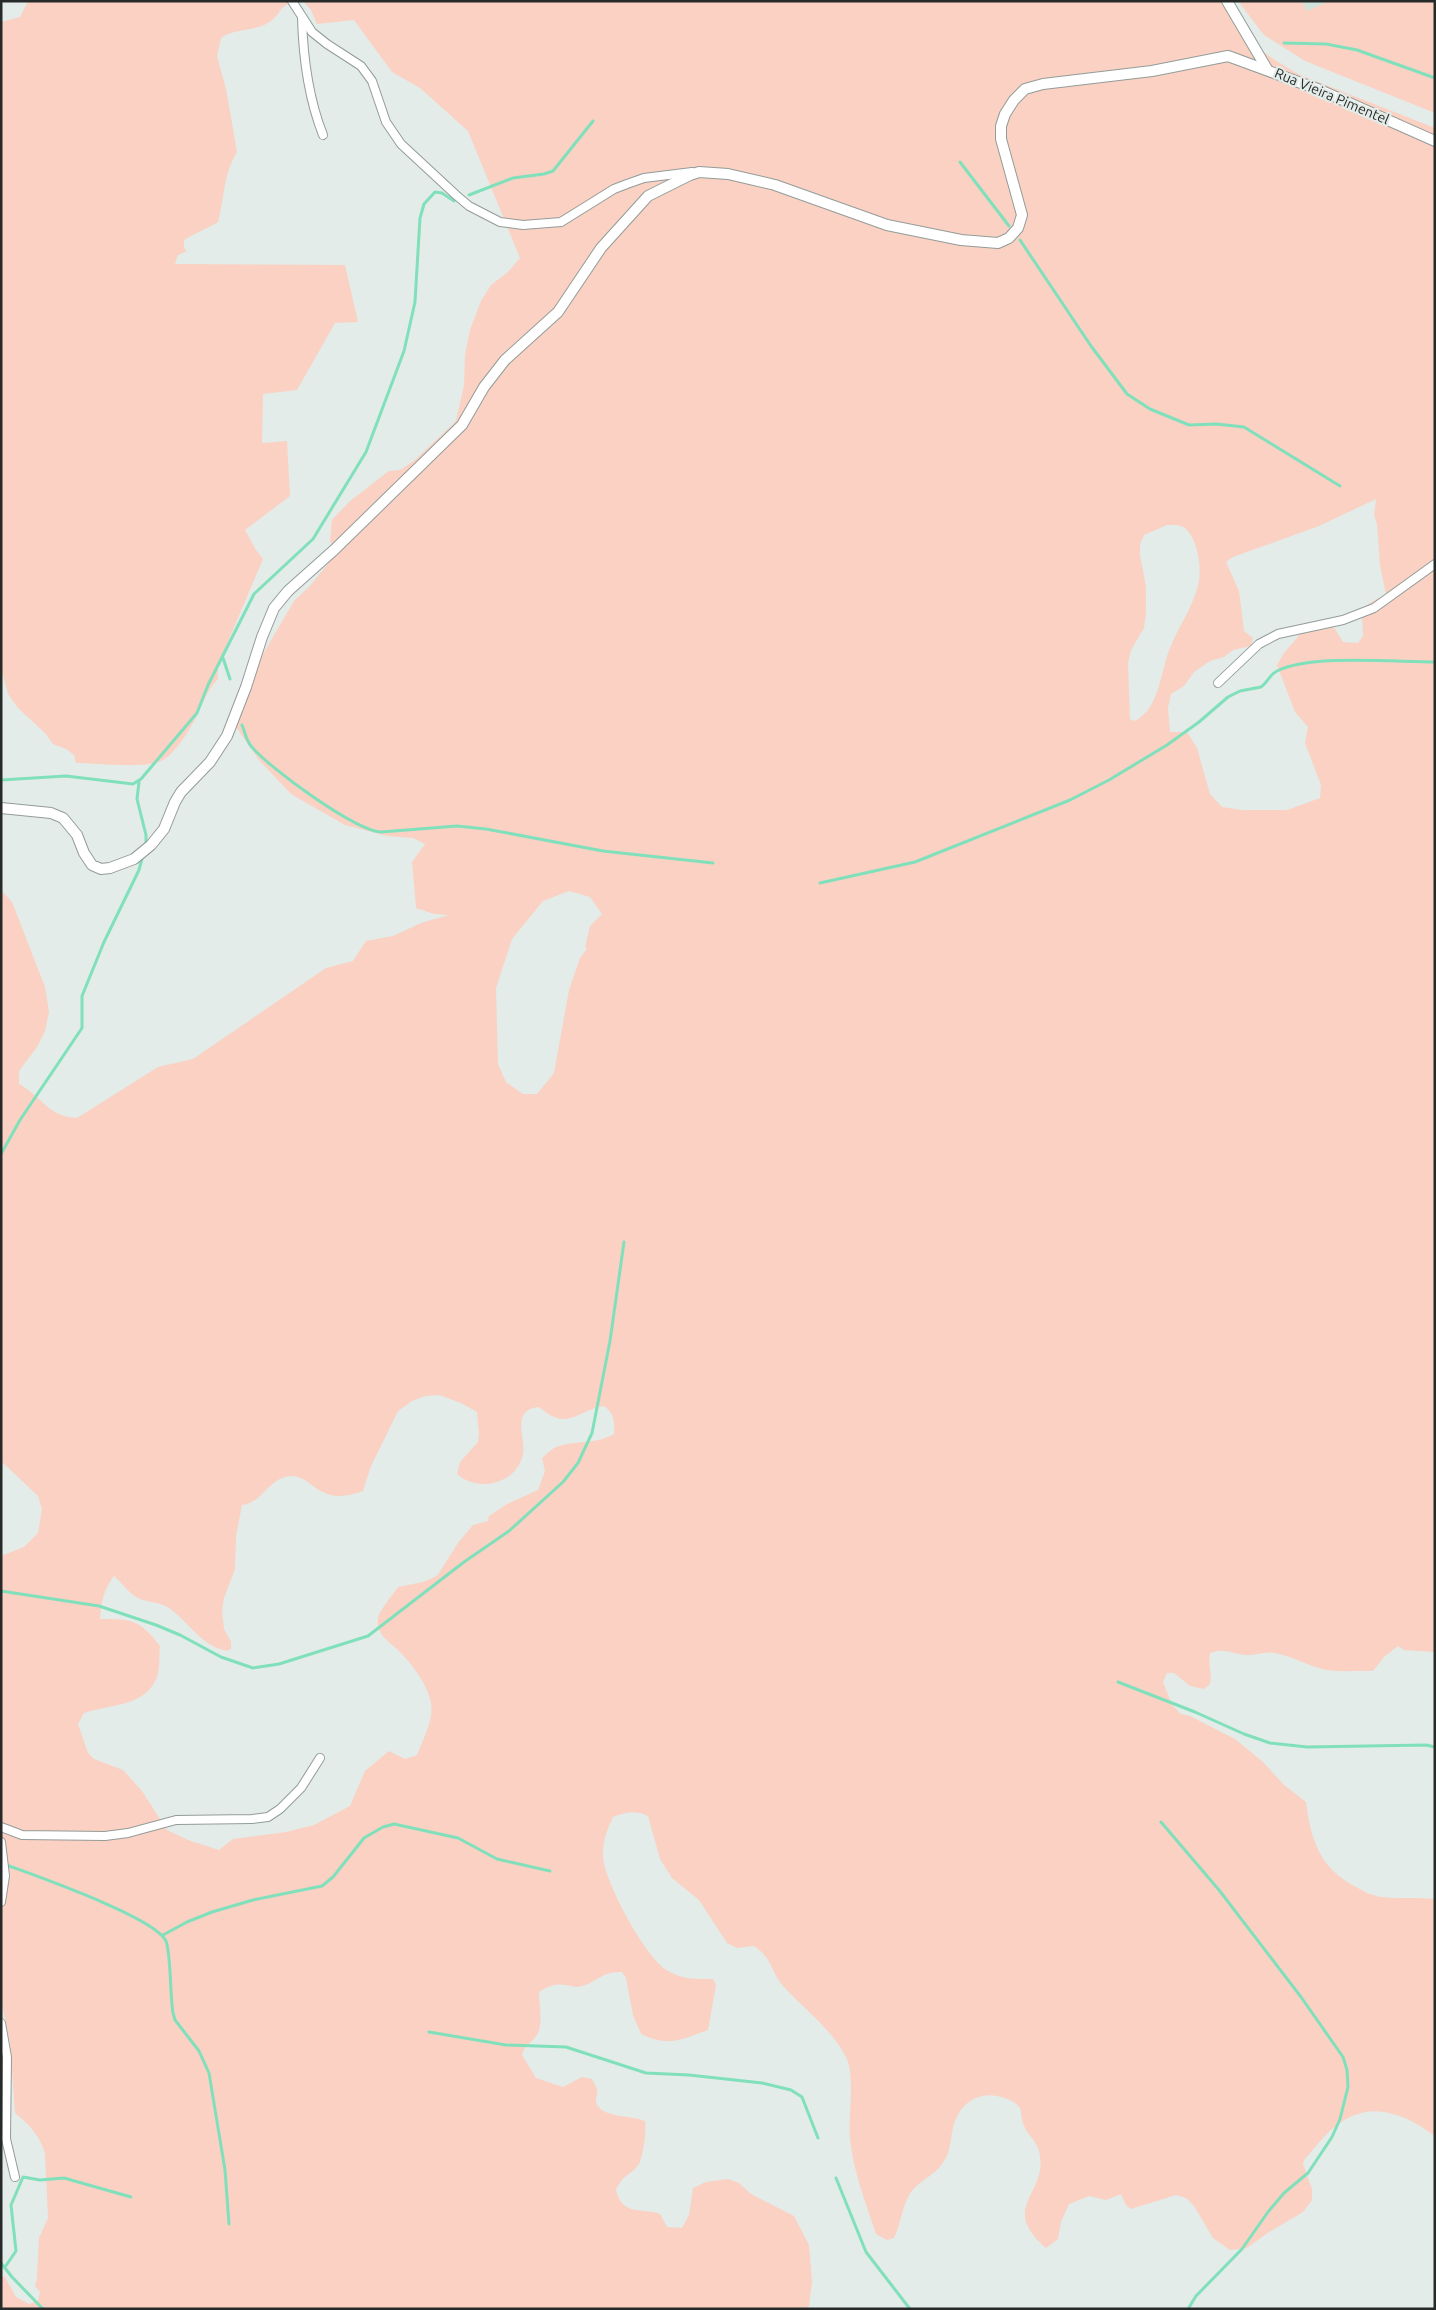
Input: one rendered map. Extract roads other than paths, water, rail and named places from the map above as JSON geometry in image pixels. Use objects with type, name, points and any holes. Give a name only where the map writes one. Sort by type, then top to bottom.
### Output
[{"type":"street","points":[[292,1],[312,32],[361,66],[372,81],[386,122],[401,144],[456,195],[470,206],[500,222],[522,226],[561,222],[614,189],[627,184],[644,178],[700,172]]},
{"type":"street","points":[[1227,1],[1267,69]]},
{"type":"street","points":[[302,17],[313,110],[324,134]]},
{"type":"street","name":"Rua Vieira Pimentel","points":[[700,172],[728,174],[775,185],[886,225],[961,240],[998,243],[1010,238],[1018,228],[1022,215],[1000,139],[1001,126],[1014,100],[1025,89],[1043,84],[1152,71],[1228,56],[1267,69],[1435,141]]},
{"type":"street","points":[[1,808],[52,813],[63,818],[77,835],[84,853],[92,864],[100,869],[120,865],[134,859],[151,845],[164,829],[181,792],[210,762],[227,736],[274,608],[288,591],[334,550],[462,425],[484,387],[505,360],[558,312],[601,248],[642,202],[657,191],[700,172]]},
{"type":"street","points":[[1218,683],[1259,644],[1278,634],[1348,618],[1374,608],[1435,564]]},
{"type":"street","points":[[1,1826],[22,1836],[105,1836],[128,1833],[176,1820],[268,1817],[280,1809],[301,1788],[320,1758]]},
{"type":"street","points":[[1,1842],[6,1876],[1,1902]]},
{"type":"street","points":[[1,2023],[7,2056],[6,2139],[14,2177]]},
{"type":"waterway","points":[[1284,43],[1326,44],[1357,50],[1435,78]]},
{"type":"waterway","points":[[469,195],[513,178],[553,171],[593,121]]},
{"type":"waterway","points":[[960,162],[1009,226]]},
{"type":"waterway","points":[[1,780],[66,776],[133,784],[141,779],[197,713],[208,685],[254,594],[313,539],[366,452],[404,351],[415,302],[420,218],[424,204],[435,192],[442,193],[454,201]]},
{"type":"waterway","points":[[1020,240],[1091,346],[1127,394],[1150,409],[1189,425],[1216,424],[1244,427],[1340,486]]},
{"type":"waterway","points":[[223,658],[230,679]]},
{"type":"waterway","points":[[820,883],[915,862],[1070,800],[1109,780],[1167,745],[1199,722],[1228,697],[1240,691],[1261,687],[1277,671],[1310,662],[1353,660],[1435,662]]},
{"type":"waterway","points":[[242,725],[251,746],[275,768],[333,810],[368,829],[381,832],[457,826],[486,829],[603,851],[713,863]]},
{"type":"waterway","points":[[139,782],[137,799],[146,835],[146,847]]},
{"type":"waterway","points":[[1,1154],[20,1120],[82,1028],[82,996],[104,942],[139,870],[143,855]]},
{"type":"waterway","points":[[1,1591],[99,1606],[156,1625],[180,1635],[221,1657],[253,1668],[279,1664],[368,1636],[464,1562],[509,1531],[563,1482],[578,1463],[592,1433],[610,1341],[624,1242]]},
{"type":"waterway","points":[[1118,1682],[1270,1743],[1307,1747],[1426,1745],[1435,1747]]},
{"type":"waterway","points":[[1161,1822],[1219,1890],[1301,1997],[1343,2057],[1347,2070],[1348,2087],[1340,2119],[1332,2137],[1308,2173],[1284,2193],[1242,2249],[1196,2296],[1188,2309]]},
{"type":"waterway","points":[[163,1935],[187,1922],[212,1912],[253,1900],[322,1886],[333,1877],[364,1838],[383,1827],[394,1824],[458,1838],[497,1859],[550,1871]]},
{"type":"waterway","points":[[4,1864],[118,1909],[157,1931],[166,1941],[175,2020],[199,2051],[209,2073],[225,2170],[229,2224]]},
{"type":"waterway","points":[[429,2032],[506,2045],[566,2047],[646,2073],[689,2075],[762,2083],[791,2090],[802,2097],[818,2138]]},
{"type":"waterway","points":[[5,2267],[16,2251],[11,2205],[23,2177],[40,2180],[64,2178],[131,2197]]},
{"type":"waterway","points":[[836,2178],[866,2252],[910,2309]]},
{"type":"waterway","points":[[1,2263],[43,2309]]}]
